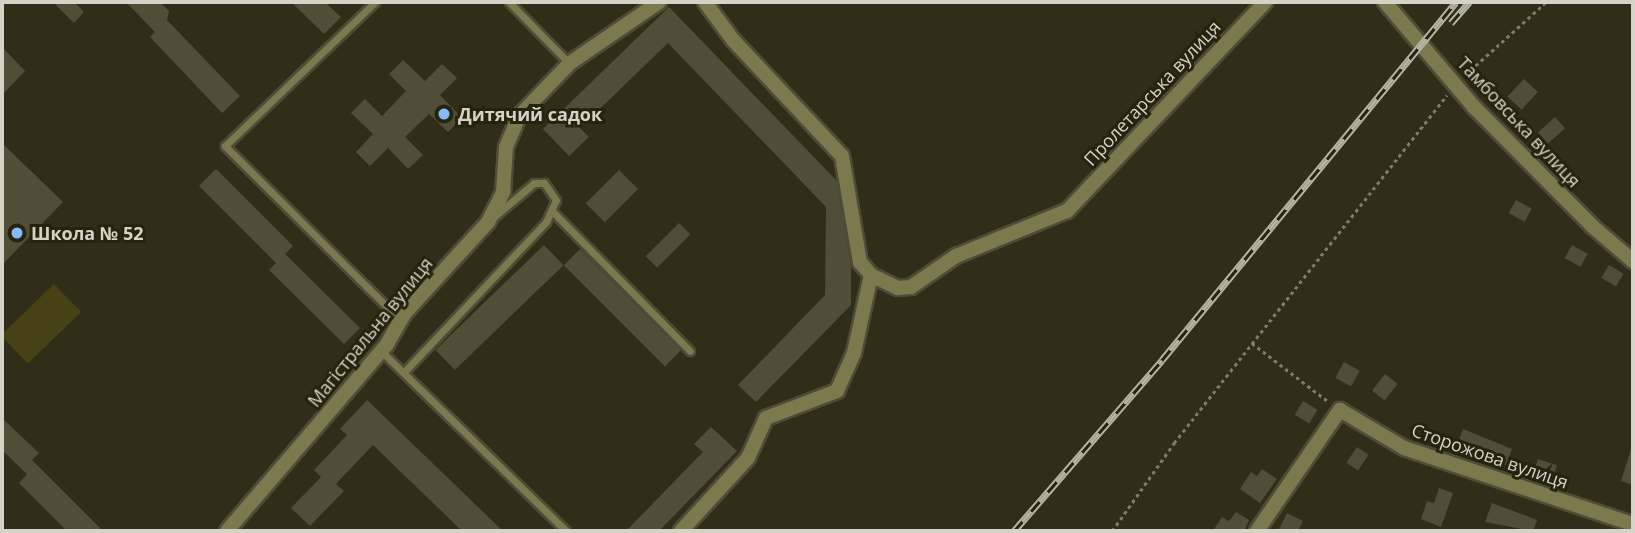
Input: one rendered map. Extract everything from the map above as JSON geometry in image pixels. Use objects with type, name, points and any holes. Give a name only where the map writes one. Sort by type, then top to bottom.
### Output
[{"type":"street","name":"Магістральна вулиця","points":[[227,531],[381,351],[400,321],[488,222],[503,192],[510,133],[519,116],[570,63],[659,2]]},
{"type":"street","points":[[681,531],[748,458],[766,418],[837,391],[854,353],[872,275],[860,262],[842,156],[733,40],[705,2]]},
{"type":"street","name":"Пролетарська вулиця","points":[[872,275],[898,288],[911,287],[956,256],[1067,211],[1265,2]]},
{"type":"street","name":"Тамбовська вулиця","points":[[1385,2],[1455,85],[1592,226],[1633,261]]},
{"type":"street","points":[[1257,531],[1340,410]]},
{"type":"street","name":"Сторожова вулиця","points":[[1340,410],[1404,448],[1633,524]]},
{"type":"lane","points":[[375,2],[225,146],[400,321]]},
{"type":"lane","points":[[509,2],[570,63]]},
{"type":"lane","points":[[488,222],[534,183],[552,190],[553,212],[690,351]]},
{"type":"lane","points":[[404,372],[553,212]]},
{"type":"lane","points":[[381,351],[566,531]]},
{"type":"path","points":[[1112,531],[1252,343],[1455,85],[1546,2]]},
{"type":"path","points":[[1252,343],[1340,410]]},
{"type":"shaded area","points":[[54,284],[81,312],[28,363],[2,334]]},
{"type":"building","points":[[53,2],[74,2],[84,12],[74,23]]},
{"type":"building","points":[[126,2],[160,2],[169,11],[167,20],[240,96],[222,113],[150,37],[155,32]]},
{"type":"building","points":[[291,2],[325,2],[341,17],[324,34]]},
{"type":"building","points":[[669,7],[837,181],[851,265],[851,305],[756,402],[738,385],[825,295],[826,207],[668,43],[580,128],[589,137],[569,156],[543,129]]},
{"type":"building","points":[[2,47],[25,71],[2,95]]},
{"type":"building","name":"Дитячий садок","points":[[403,60],[425,81],[442,64],[457,78],[440,95],[462,118],[448,132],[429,114],[405,137],[423,155],[408,169],[388,148],[370,166],[356,152],[373,134],[351,113],[365,99],[382,116],[406,91],[389,74]]},
{"type":"building","points":[[1524,79],[1538,92],[1522,110],[1508,97]]},
{"type":"building","points":[[1555,117],[1565,128],[1548,144],[1538,132]]},
{"type":"building","name":"Школа № 52","points":[[2,143],[63,202],[2,265]]},
{"type":"building","points":[[216,169],[293,246],[285,254],[360,328],[344,344],[269,270],[276,263],[199,186]]},
{"type":"building","points":[[619,170],[638,189],[605,222],[586,203]]},
{"type":"building","points":[[1516,200],[1532,209],[1524,222],[1509,213]]},
{"type":"building","points":[[679,223],[690,234],[657,268],[646,256]]},
{"type":"building","points":[[544,245],[563,265],[455,370],[435,350]]},
{"type":"building","points":[[1572,245],[1588,254],[1580,267],[1565,258]]},
{"type":"building","points":[[580,249],[681,350],[665,366],[564,265]]},
{"type":"building","points":[[1609,265],[1624,274],[1616,287],[1601,278]]},
{"type":"building","points":[[1344,362],[1360,371],[1351,386],[1335,378]]},
{"type":"building","points":[[1385,374],[1398,384],[1385,400],[1372,391]]},
{"type":"building","points":[[367,400],[503,531],[462,531],[373,445],[336,484],[344,491],[310,526],[291,508],[321,477],[314,470],[347,435],[340,429]]},
{"type":"building","points":[[1303,401],[1318,410],[1309,423],[1295,415]]},
{"type":"building","points":[[2,418],[39,453],[32,460],[103,531],[67,531],[19,483],[27,474],[2,450]]},
{"type":"building","points":[[711,427],[737,451],[659,531],[626,531],[703,452],[694,444]]},
{"type":"building","points":[[1463,429],[1512,449],[1506,465],[1488,459],[1491,453],[1458,443]]},
{"type":"building","points":[[1357,447],[1369,455],[1358,471],[1346,463]]},
{"type":"building","points":[[1633,449],[1633,485],[1621,481]]},
{"type":"building","points":[[1538,459],[1557,465],[1551,484],[1532,478]]},
{"type":"building","points":[[1262,469],[1277,479],[1260,503],[1240,489],[1251,472],[1257,476]]},
{"type":"building","points":[[1439,488],[1453,493],[1441,527],[1421,519],[1427,501],[1434,503]]},
{"type":"building","points":[[1492,503],[1537,520],[1533,531],[1485,522]]},
{"type":"building","points":[[1236,512],[1249,520],[1244,531],[1213,531],[1222,517],[1229,521]]},
{"type":"building","points":[[1287,513],[1303,521],[1298,531],[1278,531]]},
{"type":"railway","points":[[1014,531],[1162,360],[1456,2]]},
{"type":"railway","points":[[1451,23],[1469,2]]},
{"type":"place","name":"Дитячий садок","points":[[444,114]]},
{"type":"place","name":"Школа № 52","points":[[17,233]]}]
